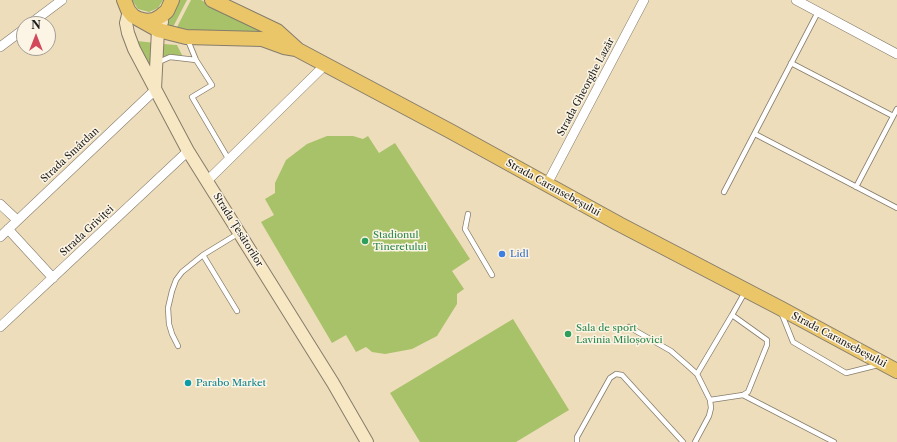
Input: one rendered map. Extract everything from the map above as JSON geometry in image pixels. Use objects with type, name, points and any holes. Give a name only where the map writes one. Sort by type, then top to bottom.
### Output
[{"type":"main road","points":[[116,0],[158,30],[186,37],[262,39],[284,47],[298,50]]},
{"type":"main road","name":"Strada Caransebeșului","points":[[212,0],[277,31],[298,50],[547,184],[618,224],[746,290],[897,371]]},
{"type":"main road","points":[[130,10],[147,21],[154,20],[161,16],[170,4]]},
{"type":"main road","points":[[155,90],[158,30],[170,4]]},
{"type":"main road","name":"Strada Țesătorilor","points":[[130,10],[126,23],[134,49],[188,151],[333,383],[367,442]]},
{"type":"street","points":[[41,16],[62,0]]},
{"type":"street","name":"Strada Gheorghe Lazăr","points":[[547,184],[644,0]]},
{"type":"street","points":[[796,0],[897,54]]},
{"type":"street","points":[[0,47],[16,35]]},
{"type":"street","points":[[207,181],[326,64]]},
{"type":"street","name":"Strada Smârdan","points":[[0,237],[155,90]]},
{"type":"street","name":"Strada Griviței","points":[[0,327],[188,151]]},
{"type":"street","points":[[0,204],[17,220]]},
{"type":"street","points":[[8,229],[53,278]]},
{"type":"lane","points":[[724,192],[818,12]]},
{"type":"lane","points":[[186,37],[196,60],[212,85],[192,96],[229,160]]},
{"type":"lane","points":[[156,69],[161,61],[170,57],[196,60]]},
{"type":"lane","points":[[791,63],[893,116]]},
{"type":"lane","points":[[856,187],[897,109]]},
{"type":"lane","points":[[755,134],[897,208]]},
{"type":"lane","points":[[468,214],[464,229],[492,275]]},
{"type":"lane","points":[[178,346],[169,324],[168,308],[176,280],[182,272],[203,255],[240,233]]},
{"type":"lane","points":[[203,255],[237,311]]},
{"type":"lane","points":[[697,374],[746,290]]},
{"type":"lane","points":[[780,308],[793,342],[846,373],[884,364]]},
{"type":"lane","points":[[710,400],[743,395],[748,392],[767,345],[767,340],[732,315]]},
{"type":"lane","points":[[629,327],[671,351],[697,374],[710,400],[711,408],[709,416],[695,442]]},
{"type":"lane","points":[[576,442],[577,437],[610,378],[616,374],[622,375],[683,442]]},
{"type":"lane","points":[[743,395],[834,442]]},
{"type":"green space","points":[[132,0],[163,0],[158,8],[149,12],[138,9]]},
{"type":"green space","points":[[177,0],[187,0],[172,29],[168,28],[168,22]]},
{"type":"green space","points":[[191,0],[201,0],[268,35],[176,29]]},
{"type":"green space","points":[[137,41],[155,43],[153,76]]},
{"type":"green space","points":[[163,44],[177,45],[182,55],[167,56],[163,58]]},
{"type":"green space","name":"Stadionul Tineretului","points":[[327,136],[353,136],[363,139],[368,136],[379,153],[395,143],[470,259],[452,271],[464,289],[457,294],[457,304],[437,336],[412,349],[385,354],[372,352],[366,347],[356,352],[346,335],[332,343],[261,222],[274,215],[265,199],[275,193],[275,183],[286,160],[307,144]]},
{"type":"green space","points":[[513,319],[569,410],[516,442],[420,442],[390,393]]},
{"type":"place","name":"Stadionul Tineretului","points":[[365,241]]},
{"type":"place","name":"Lidl","points":[[502,254]]},
{"type":"place","name":"Sala de sport Lavinia Miloșovici","points":[[568,334]]},
{"type":"place","name":"Parabo Market","points":[[188,383]]}]
